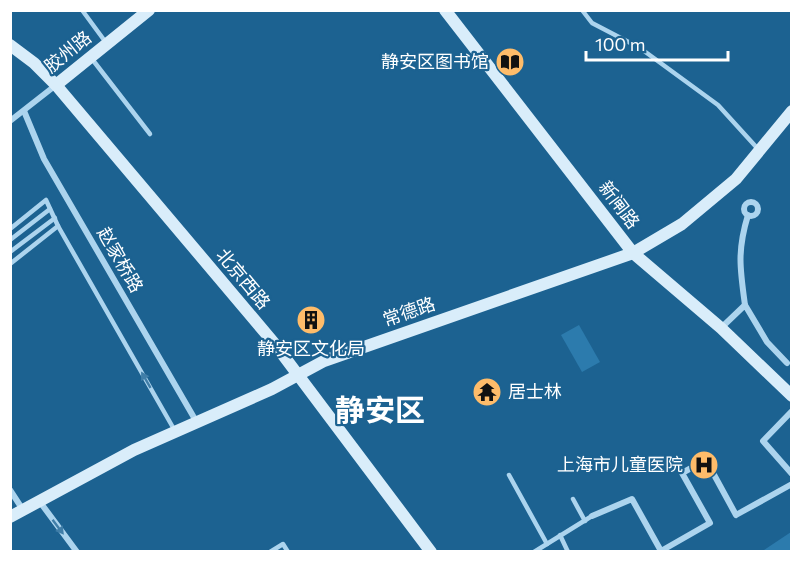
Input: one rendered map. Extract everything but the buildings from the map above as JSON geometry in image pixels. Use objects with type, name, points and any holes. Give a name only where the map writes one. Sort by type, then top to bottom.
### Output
[{"type":"main road","name":"胶州路","points":[[56,85],[149,10]]},
{"type":"main road","name":"新闸路","points":[[445,10],[633,253],[721,328],[792,396]]},
{"type":"main road","name":"北京西路","points":[[10,45],[34,63],[56,85],[274,343],[431,552]]},
{"type":"main road","name":"常德路","points":[[10,517],[175,430],[272,389],[324,361],[633,253],[682,224],[736,179],[792,111]]},
{"type":"street","name":"胶州路","points":[[10,122],[56,85]]},
{"type":"street","name":"赵家桥路","points":[[24,111],[44,159],[196,422]]},
{"type":"street","points":[[748,215],[742,236],[739,267],[745,305],[767,342],[787,363]]},
{"type":"street","points":[[721,328],[745,305]]},
{"type":"street","points":[[792,411],[763,441],[792,474]]},
{"type":"street","points":[[592,516],[632,499],[661,552],[710,523],[682,472],[706,460],[736,515],[792,484]]},
{"type":"street","points":[[10,490],[23,510]]},
{"type":"street","points":[[40,502],[77,552]]},
{"type":"lane","points":[[82,10],[107,44]]},
{"type":"lane","points":[[582,10],[592,23],[640,48],[718,105],[759,151]]},
{"type":"lane","points":[[91,57],[150,134]]},
{"type":"lane","points":[[10,229],[46,200],[58,226],[175,430]]},
{"type":"lane","points":[[10,240],[50,209]]},
{"type":"lane","points":[[10,252],[55,218]]},
{"type":"lane","points":[[10,264],[58,226]]},
{"type":"lane","points":[[509,475],[547,544]]},
{"type":"lane","points":[[573,499],[585,520]]},
{"type":"lane","points":[[534,552],[592,516]]},
{"type":"lane","points":[[560,536],[568,552]]},
{"type":"lane","points":[[270,552],[283,544],[288,552]]},
{"type":"shaded area","points":[[579,325],[600,362],[582,372],[561,335]]},
{"type":"shaded area","points":[[791,532],[791,551],[764,550]]},
{"type":"place","name":"静安区图书馆","points":[[510,62]]},
{"type":"place","name":"静安区文化局","points":[[311,320]]},
{"type":"place","name":"居士林","points":[[487,392]]},
{"type":"place","name":"上海市儿童医院","points":[[704,465]]},
{"type":"district","name":"静安区","points":[[380,411]]}]
